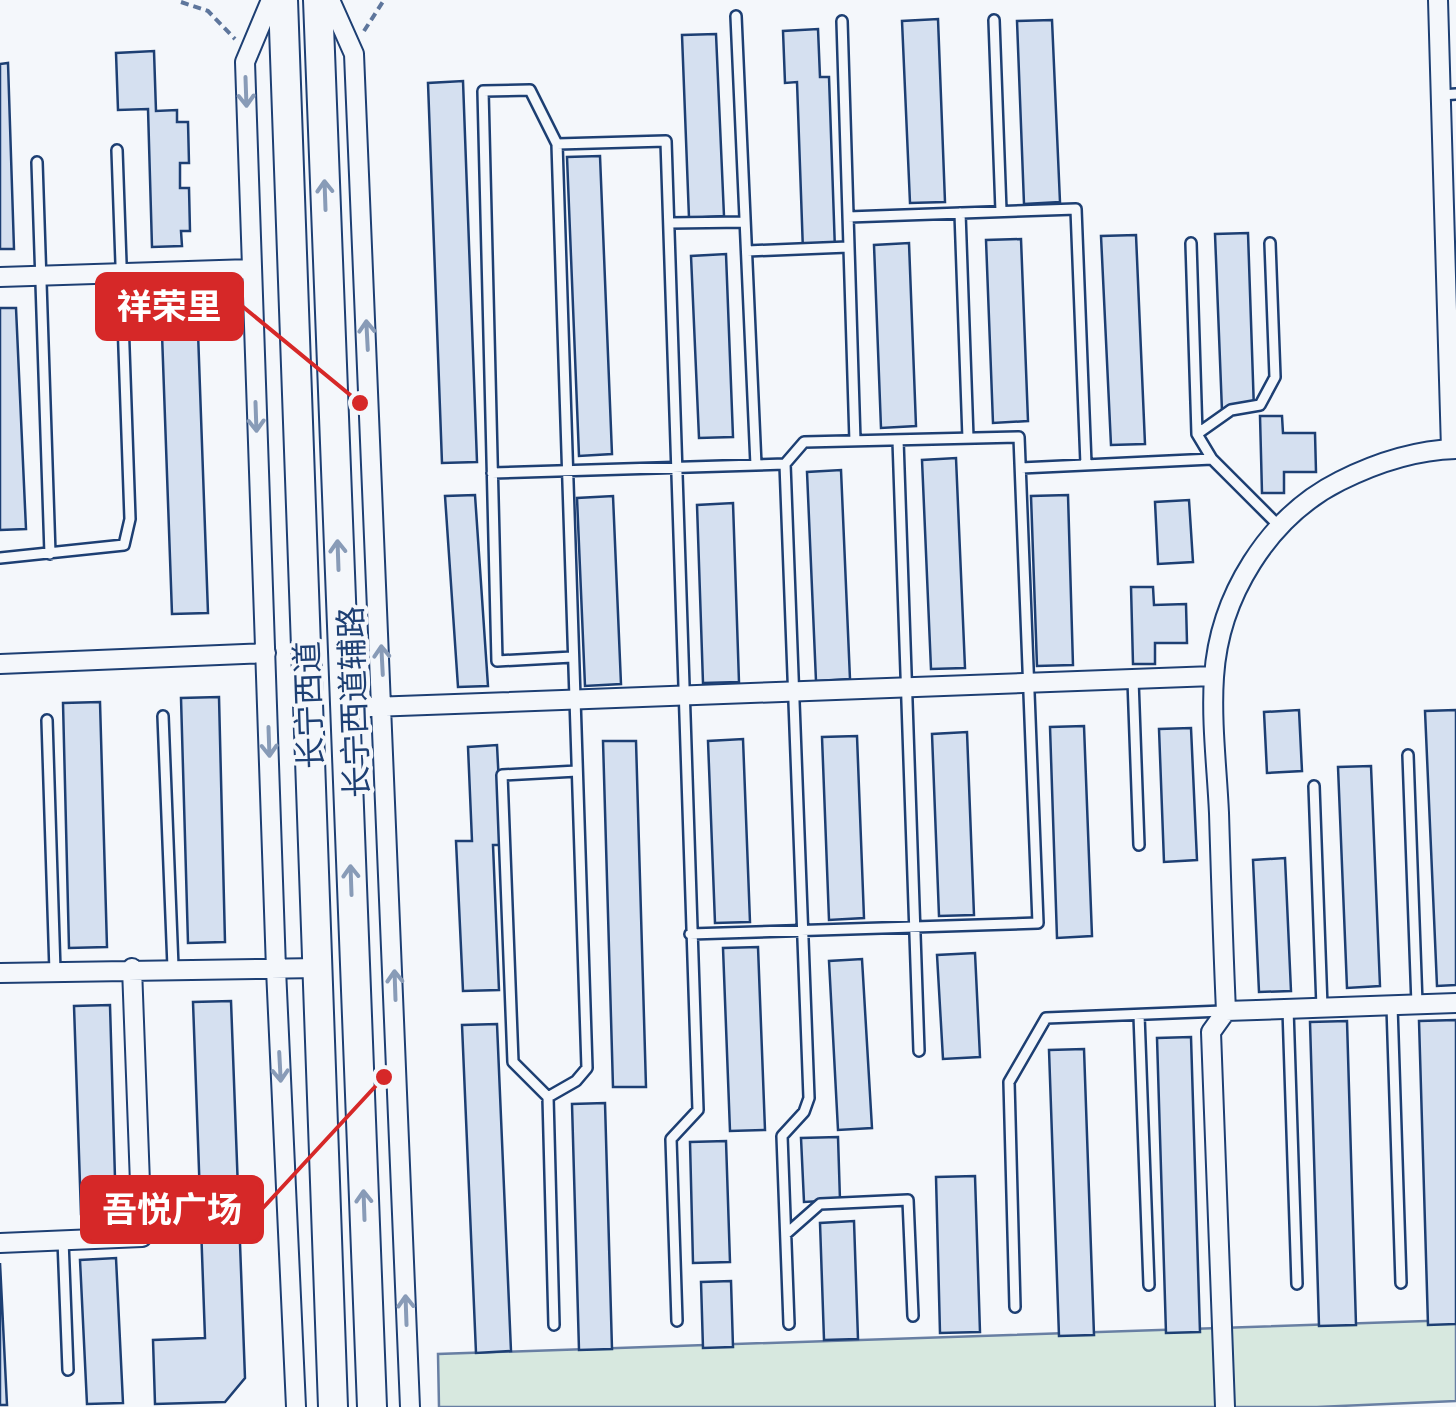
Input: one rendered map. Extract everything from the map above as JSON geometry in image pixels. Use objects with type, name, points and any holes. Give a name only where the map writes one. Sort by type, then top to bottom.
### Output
[{"type":"main road","name":"长宁西道","points":[[283,0],[333,1407]]},
{"type":"main road","name":"长宁西道","points":[[318,0],[372,1407]]},
{"type":"street","points":[[271,0],[245,62],[276,970],[296,1407]]},
{"type":"street","name":"长宁西道辅路","points":[[330,0],[354,54],[410,1407]]},
{"type":"street","points":[[1226,1407],[1211,1032],[1226,1011],[1214,676],[1224,621],[1247,570],[1279,526],[1322,491],[1362,470],[1408,454],[1454,449],[1448,94],[1438,0]]},
{"type":"street","points":[[0,277],[250,270]]},
{"type":"street","points":[[0,664],[266,652]]},
{"type":"street","points":[[344,708],[1214,676]]},
{"type":"street","points":[[0,973],[173,967],[319,968]]},
{"type":"street","points":[[0,1243],[142,1237],[132,968]]},
{"type":"street","points":[[1226,1011],[1456,1003]]},
{"type":"lane","points":[[736,16],[756,465]]},
{"type":"lane","points":[[994,20],[1001,211]]},
{"type":"lane","points":[[842,21],[855,441]]},
{"type":"lane","points":[[548,1097],[576,1081],[586,1068],[557,144],[530,90],[483,92],[497,661],[572,658]]},
{"type":"lane","points":[[557,144],[666,140],[698,1110],[670,1140],[677,1321]]},
{"type":"lane","points":[[0,558],[124,545],[130,518],[117,150]]},
{"type":"lane","points":[[37,162],[50,554]]},
{"type":"lane","points":[[848,217],[1076,209],[1086,464]]},
{"type":"lane","points":[[960,213],[968,438]]},
{"type":"lane","points":[[669,223],[745,222]]},
{"type":"lane","points":[[1192,243],[1198,434],[1212,458],[1279,526]]},
{"type":"lane","points":[[1198,434],[1231,410],[1260,405],[1274,377],[1270,243]]},
{"type":"lane","points":[[746,250],[848,247]]},
{"type":"lane","points":[[690,934],[801,930],[1038,923],[1019,437],[804,442],[784,464],[801,930],[809,1098],[804,1112],[782,1136],[789,1324]]},
{"type":"lane","points":[[898,440],[919,1051]]},
{"type":"lane","points":[[1021,468],[1212,458]]},
{"type":"lane","points":[[492,473],[784,464]]},
{"type":"lane","points":[[1133,680],[1139,844]]},
{"type":"lane","points":[[163,716],[173,967]]},
{"type":"lane","points":[[48,720],[55,971]]},
{"type":"lane","points":[[1408,756],[1417,1004]]},
{"type":"lane","points":[[554,1326],[548,1097],[513,1062],[502,774],[577,772]]},
{"type":"lane","points":[[1314,786],[1322,1008]]},
{"type":"lane","points":[[1392,1005],[1401,1283]]},
{"type":"lane","points":[[1288,1009],[1297,1284]]},
{"type":"lane","points":[[1015,1307],[1009,1082],[1046,1018],[1226,1011]]},
{"type":"lane","points":[[1139,1015],[1149,1284]]},
{"type":"lane","points":[[786,1234],[820,1204],[908,1200],[914,1316]]},
{"type":"lane","points":[[63,1240],[68,1370]]},
{"type":"path","points":[[354,54],[384,0]]},
{"type":"path","points":[[181,2],[208,12],[233,34],[245,62]]},
{"type":"shaded area","points":[[1456,1320],[1456,1401],[1317,1407],[439,1407],[438,1354]]},
{"type":"building","points":[[938,19],[945,202],[910,203],[902,21]]},
{"type":"building","points":[[1052,20],[1060,202],[1024,204],[1017,21]]},
{"type":"building","points":[[818,29],[820,77],[829,77],[835,250],[803,251],[797,82],[785,83],[783,31]]},
{"type":"building","points":[[716,34],[724,216],[689,218],[682,35]]},
{"type":"building","points":[[154,51],[156,111],[177,110],[177,122],[188,122],[189,163],[180,163],[180,188],[189,188],[190,231],[181,231],[182,246],[152,247],[148,109],[118,110],[116,53]]},
{"type":"building","points":[[8,63],[14,249],[0,249],[0,64]]},
{"type":"building","points":[[463,81],[477,462],[442,463],[428,83]]},
{"type":"building","points":[[600,156],[612,454],[579,456],[567,157]]},
{"type":"building","points":[[1248,233],[1254,410],[1222,411],[1215,234]]},
{"type":"building","points":[[1136,235],[1145,444],[1111,445],[1101,236]]},
{"type":"building","points":[[1021,239],[1028,421],[993,423],[986,240]]},
{"type":"building","points":[[909,243],[916,426],[881,428],[874,245]]},
{"type":"building","points":[[726,254],[733,437],[699,438],[691,256]]},
{"type":"building","points":[[197,304],[208,613],[172,614],[161,306]]},
{"type":"building","points":[[0,308],[16,308],[26,529],[0,530]]},
{"type":"building","points":[[1260,416],[1282,416],[1283,433],[1315,433],[1316,472],[1284,472],[1284,493],[1262,493]]},
{"type":"building","points":[[956,458],[965,668],[931,669],[922,460]]},
{"type":"building","points":[[841,470],[850,679],[816,681],[807,472]]},
{"type":"building","points":[[475,495],[488,686],[458,687],[445,496]]},
{"type":"building","points":[[1068,495],[1073,665],[1037,666],[1031,496]]},
{"type":"building","points":[[613,496],[621,684],[585,686],[577,498]]},
{"type":"building","points":[[1189,500],[1193,562],[1158,564],[1155,502]]},
{"type":"building","points":[[733,503],[739,682],[703,683],[697,505]]},
{"type":"building","points":[[1131,587],[1153,587],[1154,605],[1186,604],[1187,643],[1155,643],[1155,664],[1133,664]]},
{"type":"building","points":[[219,697],[225,942],[188,943],[181,698]]},
{"type":"building","points":[[100,702],[107,947],[69,948],[63,703]]},
{"type":"building","points":[[1299,710],[1302,771],[1267,773],[1264,712]]},
{"type":"building","points":[[1456,710],[1456,985],[1437,986],[1425,711]]},
{"type":"building","points":[[1084,726],[1092,936],[1057,938],[1050,727]]},
{"type":"building","points":[[1191,728],[1197,860],[1164,862],[1159,729]]},
{"type":"building","points":[[967,732],[974,915],[939,916],[932,734]]},
{"type":"building","points":[[857,736],[864,918],[829,920],[822,737]]},
{"type":"building","points":[[743,739],[750,922],[715,923],[708,741]]},
{"type":"building","points":[[603,741],[636,741],[646,1087],[613,1087]]},
{"type":"building","points":[[497,745],[502,845],[493,845],[499,990],[463,991],[456,841],[472,841],[468,747]]},
{"type":"building","points":[[1371,766],[1380,986],[1347,988],[1338,767]]},
{"type":"building","points":[[1285,858],[1291,991],[1259,992],[1253,860]]},
{"type":"building","points":[[758,947],[765,1130],[730,1131],[723,948]]},
{"type":"building","points":[[975,953],[980,1057],[943,1059],[937,955]]},
{"type":"building","points":[[862,959],[872,1128],[838,1130],[829,961]]},
{"type":"building","points":[[231,1001],[245,1378],[225,1402],[155,1404],[153,1340],[205,1338],[193,1002]]},
{"type":"building","points":[[110,1005],[116,1213],[81,1214],[74,1006]]},
{"type":"building","points":[[1456,1020],[1456,1324],[1428,1325],[1419,1021]]},
{"type":"building","points":[[1347,1021],[1356,1325],[1319,1326],[1310,1022]]},
{"type":"building","points":[[497,1024],[511,1351],[476,1353],[462,1025]]},
{"type":"building","points":[[1191,1037],[1200,1332],[1166,1333],[1157,1038]]},
{"type":"building","points":[[1084,1049],[1094,1335],[1059,1336],[1049,1050]]},
{"type":"building","points":[[605,1103],[612,1349],[579,1350],[572,1104]]},
{"type":"building","points":[[838,1137],[840,1200],[804,1202],[801,1138]]},
{"type":"building","points":[[726,1141],[730,1262],[693,1263],[690,1142]]},
{"type":"building","points":[[975,1176],[980,1332],[940,1333],[936,1177]]},
{"type":"building","points":[[854,1221],[858,1339],[824,1340],[820,1223]]},
{"type":"building","points":[[116,1258],[123,1403],[87,1404],[80,1260]]},
{"type":"building","points":[[0,1263],[7,1405],[0,1405]]},
{"type":"building","points":[[731,1281],[733,1347],[703,1348],[701,1282]]},
{"type":"place","name":"祥荣里","points":[[360,403]]},
{"type":"place","name":"吾悦广场","points":[[384,1077]]}]
